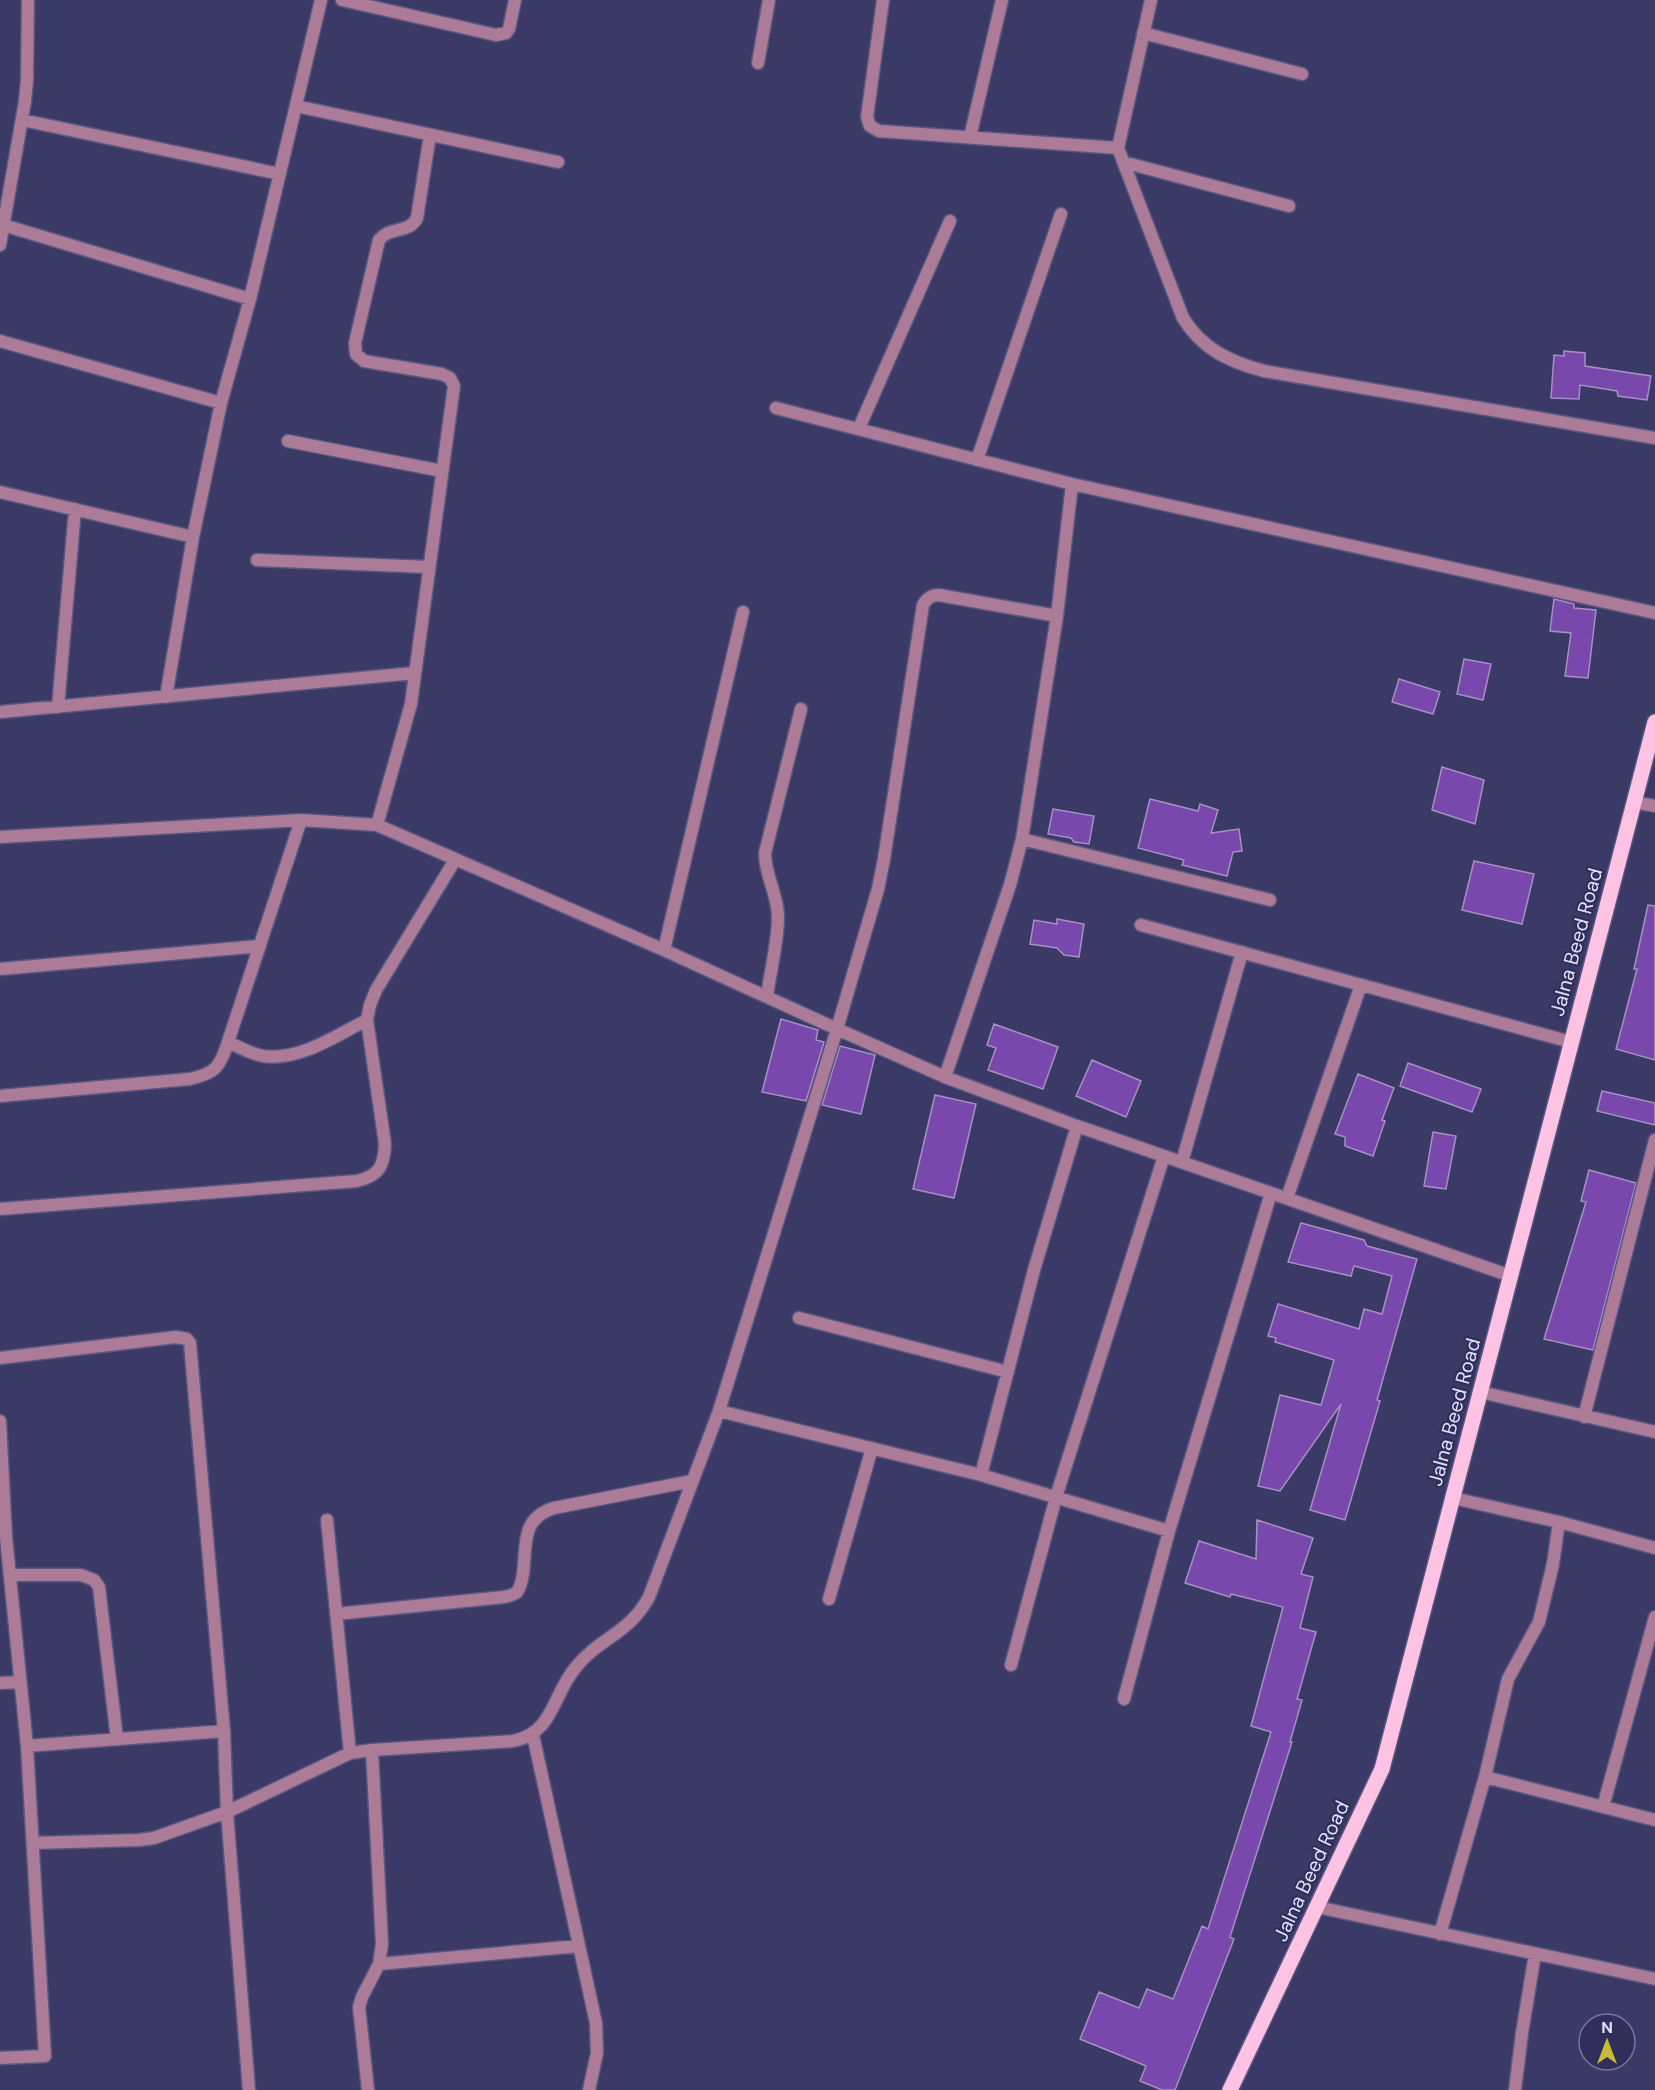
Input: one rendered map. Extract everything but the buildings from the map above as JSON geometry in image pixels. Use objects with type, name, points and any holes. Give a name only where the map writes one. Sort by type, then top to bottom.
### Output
[{"type":"main road","name":"Jalna Beed Road","points":[[1230,2090],[1382,1769],[1655,722]]},
{"type":"street","points":[[0,245],[27,81],[28,0]]},
{"type":"street","points":[[166,697],[193,537],[220,403],[250,299],[321,0]]},
{"type":"street","points":[[342,0],[378,4],[495,35],[506,33],[512,24],[516,0]]},
{"type":"street","points":[[758,63],[769,0]]},
{"type":"street","points":[[883,0],[867,117],[870,126],[879,131],[1118,148]]},
{"type":"street","points":[[970,137],[1002,0]]},
{"type":"street","points":[[1151,0],[1118,148],[1183,318],[1198,339],[1221,356],[1264,371],[1655,438]]},
{"type":"street","points":[[1143,33],[1302,74]]},
{"type":"street","points":[[296,106],[558,162]]},
{"type":"street","points":[[22,120],[280,174]]},
{"type":"street","points":[[378,825],[411,704],[454,391],[453,381],[442,374],[364,362],[358,358],[354,349],[380,240],[387,232],[409,228],[417,218],[430,135]]},
{"type":"street","points":[[1123,162],[1289,206]]},
{"type":"street","points":[[977,460],[1060,214]]},
{"type":"street","points":[[860,428],[950,221]]},
{"type":"street","points":[[3,225],[250,299]]},
{"type":"street","points":[[0,341],[220,403]]},
{"type":"street","points":[[776,408],[1072,484],[1655,613]]},
{"type":"street","points":[[288,441],[442,471]]},
{"type":"street","points":[[945,1077],[1010,885],[1022,839],[1057,616],[1072,484]]},
{"type":"street","points":[[0,492],[193,537]]},
{"type":"street","points":[[58,707],[75,509]]},
{"type":"street","points":[[258,560],[429,567]]},
{"type":"street","points":[[33,1843],[154,1838],[227,1812],[350,1753],[513,1742],[533,1735],[548,1717],[566,1680],[577,1665],[618,1633],[643,1608],[718,1411],[837,1029],[878,889],[923,605],[933,595],[939,595],[1057,616]]},
{"type":"street","points":[[664,950],[743,612]]},
{"type":"street","points":[[0,712],[414,673]]},
{"type":"street","points":[[767,997],[778,918],[774,895],[767,876],[765,853],[801,709]]},
{"type":"street","points":[[1634,802],[1655,806]]},
{"type":"street","points":[[0,1096],[200,1077],[218,1068],[301,820]]},
{"type":"street","points":[[0,837],[301,820],[378,825],[664,950],[945,1077],[1077,1126],[1511,1276]]},
{"type":"street","points":[[1022,839],[1270,900]]},
{"type":"street","points":[[0,1209],[345,1182],[369,1178],[381,1166],[385,1144],[367,1020],[370,1005],[375,990],[455,860]]},
{"type":"street","points":[[1141,925],[1571,1042]]},
{"type":"street","points":[[0,969],[260,946]]},
{"type":"street","points":[[1182,1162],[1242,952]]},
{"type":"street","points":[[1287,1198],[1361,985]]},
{"type":"street","points":[[228,1042],[260,1055],[284,1057],[298,1054],[367,1020]]},
{"type":"street","points":[[981,1475],[1034,1270],[1077,1126]]},
{"type":"street","points":[[1584,1417],[1655,1140]]},
{"type":"street","points":[[1011,1665],[1056,1497],[1164,1156]]},
{"type":"street","points":[[1124,1699],[1169,1531],[1271,1193]]},
{"type":"street","points":[[799,1318],[1008,1372]]},
{"type":"street","points":[[0,1358],[176,1337],[187,1339],[190,1343],[224,1731],[227,1812],[249,2090]]},
{"type":"street","points":[[1480,1392],[1655,1432]]},
{"type":"street","points":[[718,1411],[981,1475],[1169,1531]]},
{"type":"street","points":[[0,1421],[3,1537],[10,1575],[27,1746],[45,2056],[0,2058]]},
{"type":"street","points":[[829,1599],[872,1448]]},
{"type":"street","points":[[336,1614],[504,1597],[513,1594],[520,1586],[523,1577],[529,1527],[537,1515],[554,1508],[692,1481]]},
{"type":"street","points":[[1453,1498],[1560,1522],[1655,1548]]},
{"type":"street","points":[[327,1520],[350,1753]]},
{"type":"street","points":[[1440,1934],[1485,1777],[1508,1679],[1539,1622],[1560,1522]]},
{"type":"street","points":[[10,1575],[81,1575],[94,1580],[99,1587],[117,1739]]},
{"type":"street","points":[[1603,1807],[1655,1617]]},
{"type":"street","points":[[0,1683],[20,1682]]},
{"type":"street","points":[[27,1746],[224,1731]]},
{"type":"street","points":[[533,1735],[596,2023],[597,2053],[589,2090]]},
{"type":"street","points":[[368,2090],[359,2007],[379,1964],[382,1944],[372,1750]]},
{"type":"street","points":[[1485,1777],[1655,1820]]},
{"type":"street","points":[[1317,1907],[1655,1979]]},
{"type":"street","points":[[379,1964],[579,1946]]},
{"type":"street","points":[[1515,2090],[1535,1954]]}]
